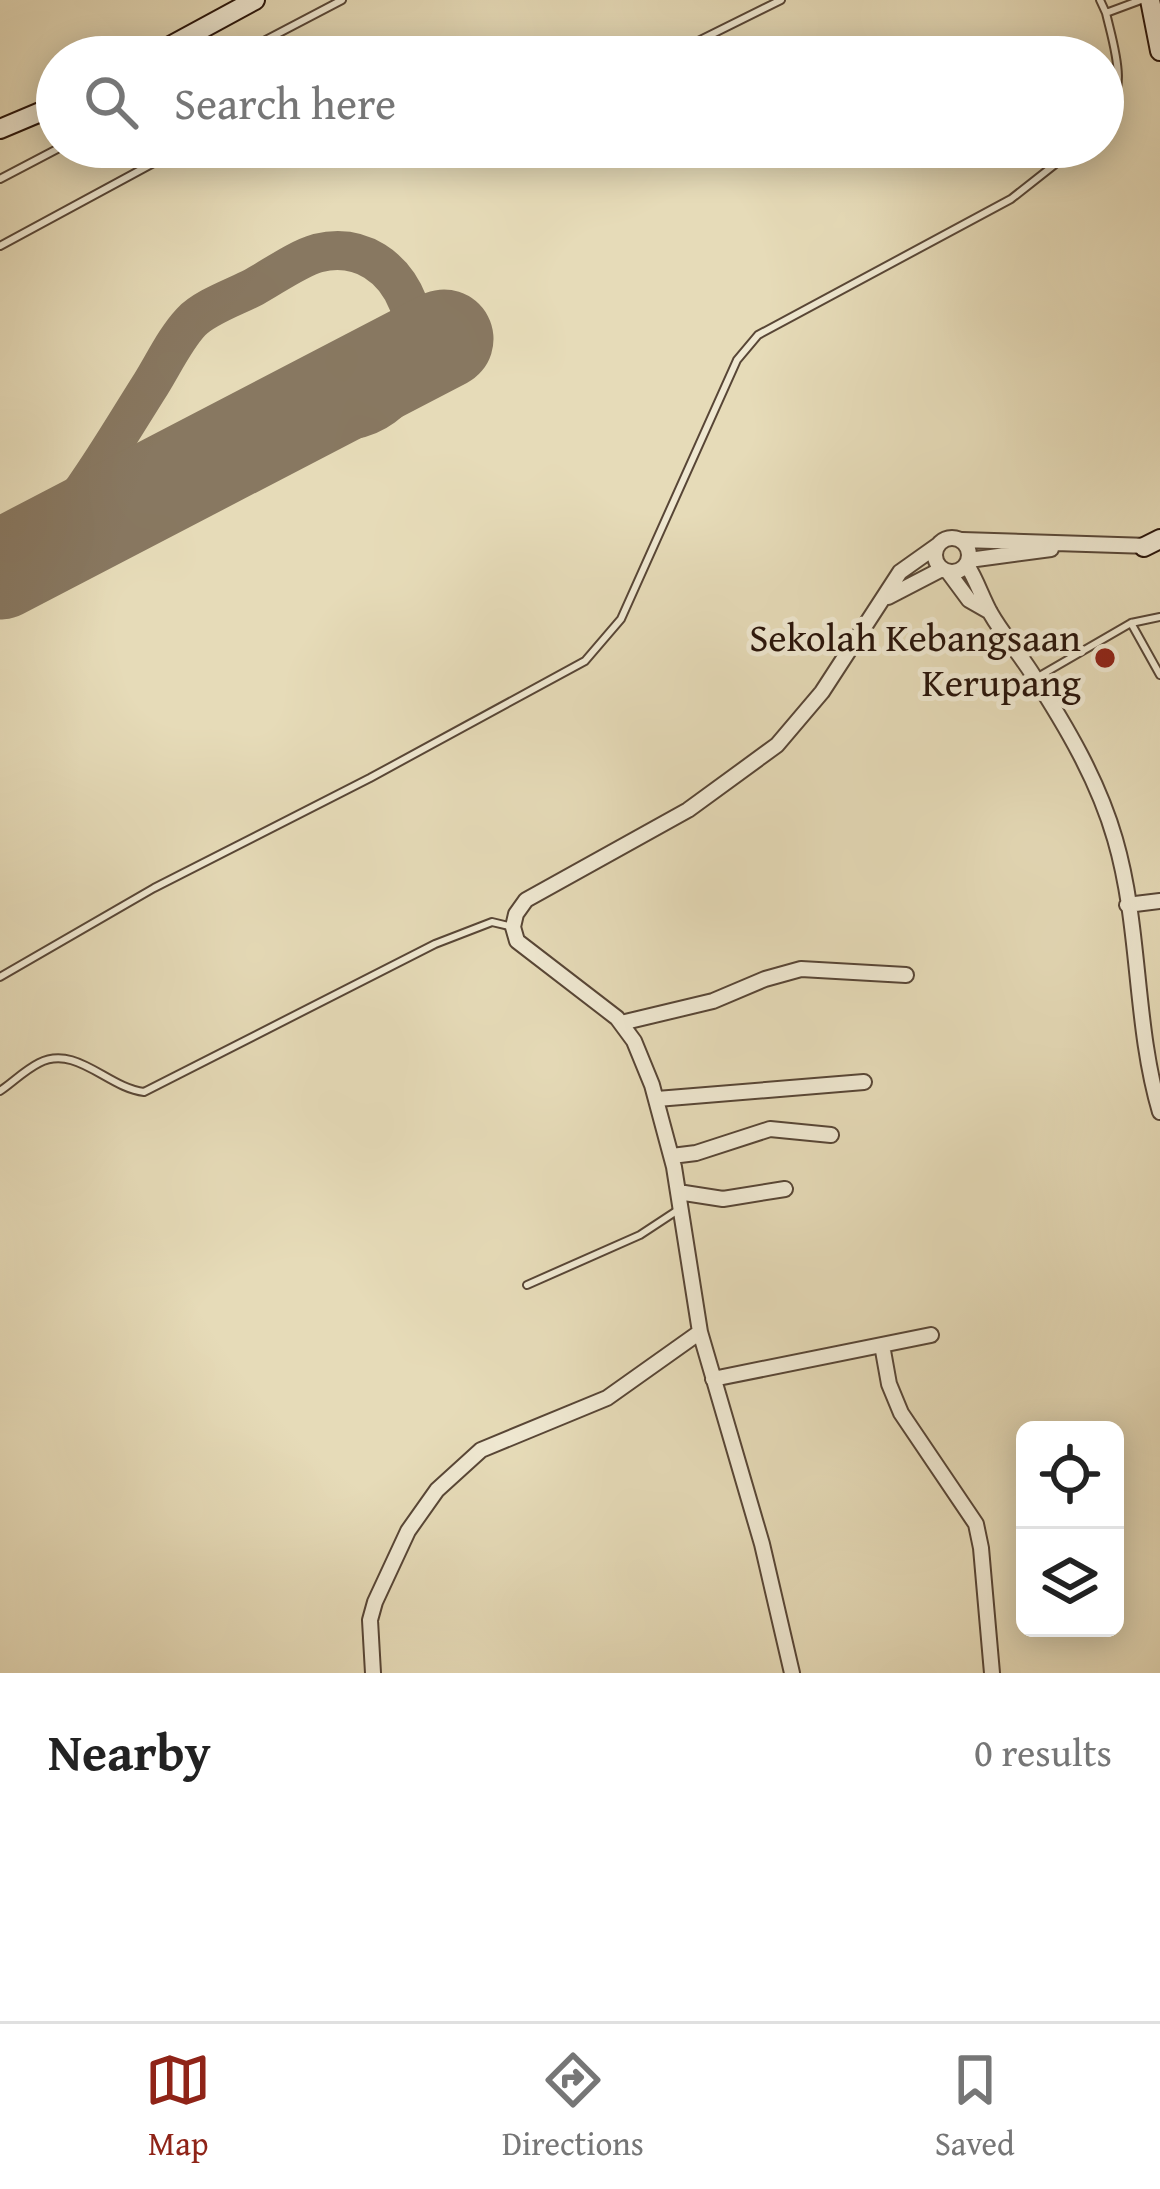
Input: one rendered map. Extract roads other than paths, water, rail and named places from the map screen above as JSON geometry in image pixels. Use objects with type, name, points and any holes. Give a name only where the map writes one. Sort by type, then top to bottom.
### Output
[{"type":"main road","points":[[189,36],[255,0]]},
{"type":"main road","points":[[1150,0],[1160,51]]},
{"type":"main road","points":[[0,129],[36,114]]},
{"type":"street","points":[[792,1673],[763,1544],[700,1332],[672,1156],[644,1061],[621,1023],[517,941],[516,914],[537,893],[688,810],[777,745],[822,692],[900,572],[946,538],[1151,545]]},
{"type":"street","points":[[962,540],[990,612],[1036,678],[1103,804],[1116,843],[1160,1112]]},
{"type":"street","points":[[880,603],[926,574],[1067,544]]},
{"type":"street","points":[[938,545],[935,556],[946,571],[970,600],[990,612]]},
{"type":"street","points":[[1127,905],[1160,901]]},
{"type":"street","points":[[621,1023],[713,1001],[801,970],[906,975]]},
{"type":"street","points":[[657,1099],[864,1082]]},
{"type":"street","points":[[672,1156],[770,1129],[831,1135]]},
{"type":"street","points":[[680,1200],[785,1189]]},
{"type":"street","points":[[373,1673],[370,1620],[375,1602],[408,1531],[437,1490],[481,1450],[607,1398],[700,1332]]},
{"type":"street","points":[[713,1379],[931,1335]]},
{"type":"street","points":[[882,1346],[901,1414],[976,1524],[992,1673]]},
{"type":"lane","points":[[273,36],[342,0]]},
{"type":"lane","points":[[709,36],[782,0]]},
{"type":"lane","points":[[1100,0],[1112,36]]},
{"type":"lane","points":[[1106,13],[1141,0]]},
{"type":"lane","points":[[0,179],[36,160]]},
{"type":"lane","points":[[0,246],[144,168]]},
{"type":"lane","points":[[0,977],[154,888],[585,661],[621,619],[737,359],[758,335],[1011,199],[1050,168]]},
{"type":"lane","points":[[1036,678],[1131,622],[1160,617]]},
{"type":"lane","points":[[1131,622],[1160,675]]},
{"type":"lane","points":[[0,1091],[39,1063],[56,1058],[76,1060],[124,1090],[144,1093],[435,944],[492,922],[513,927]]},
{"type":"lane","points":[[527,1286],[640,1235],[680,1200]]},
{"type":"place","name":"Sekolah Kebangsaan Kerupang","points":[[1105,658]]}]
